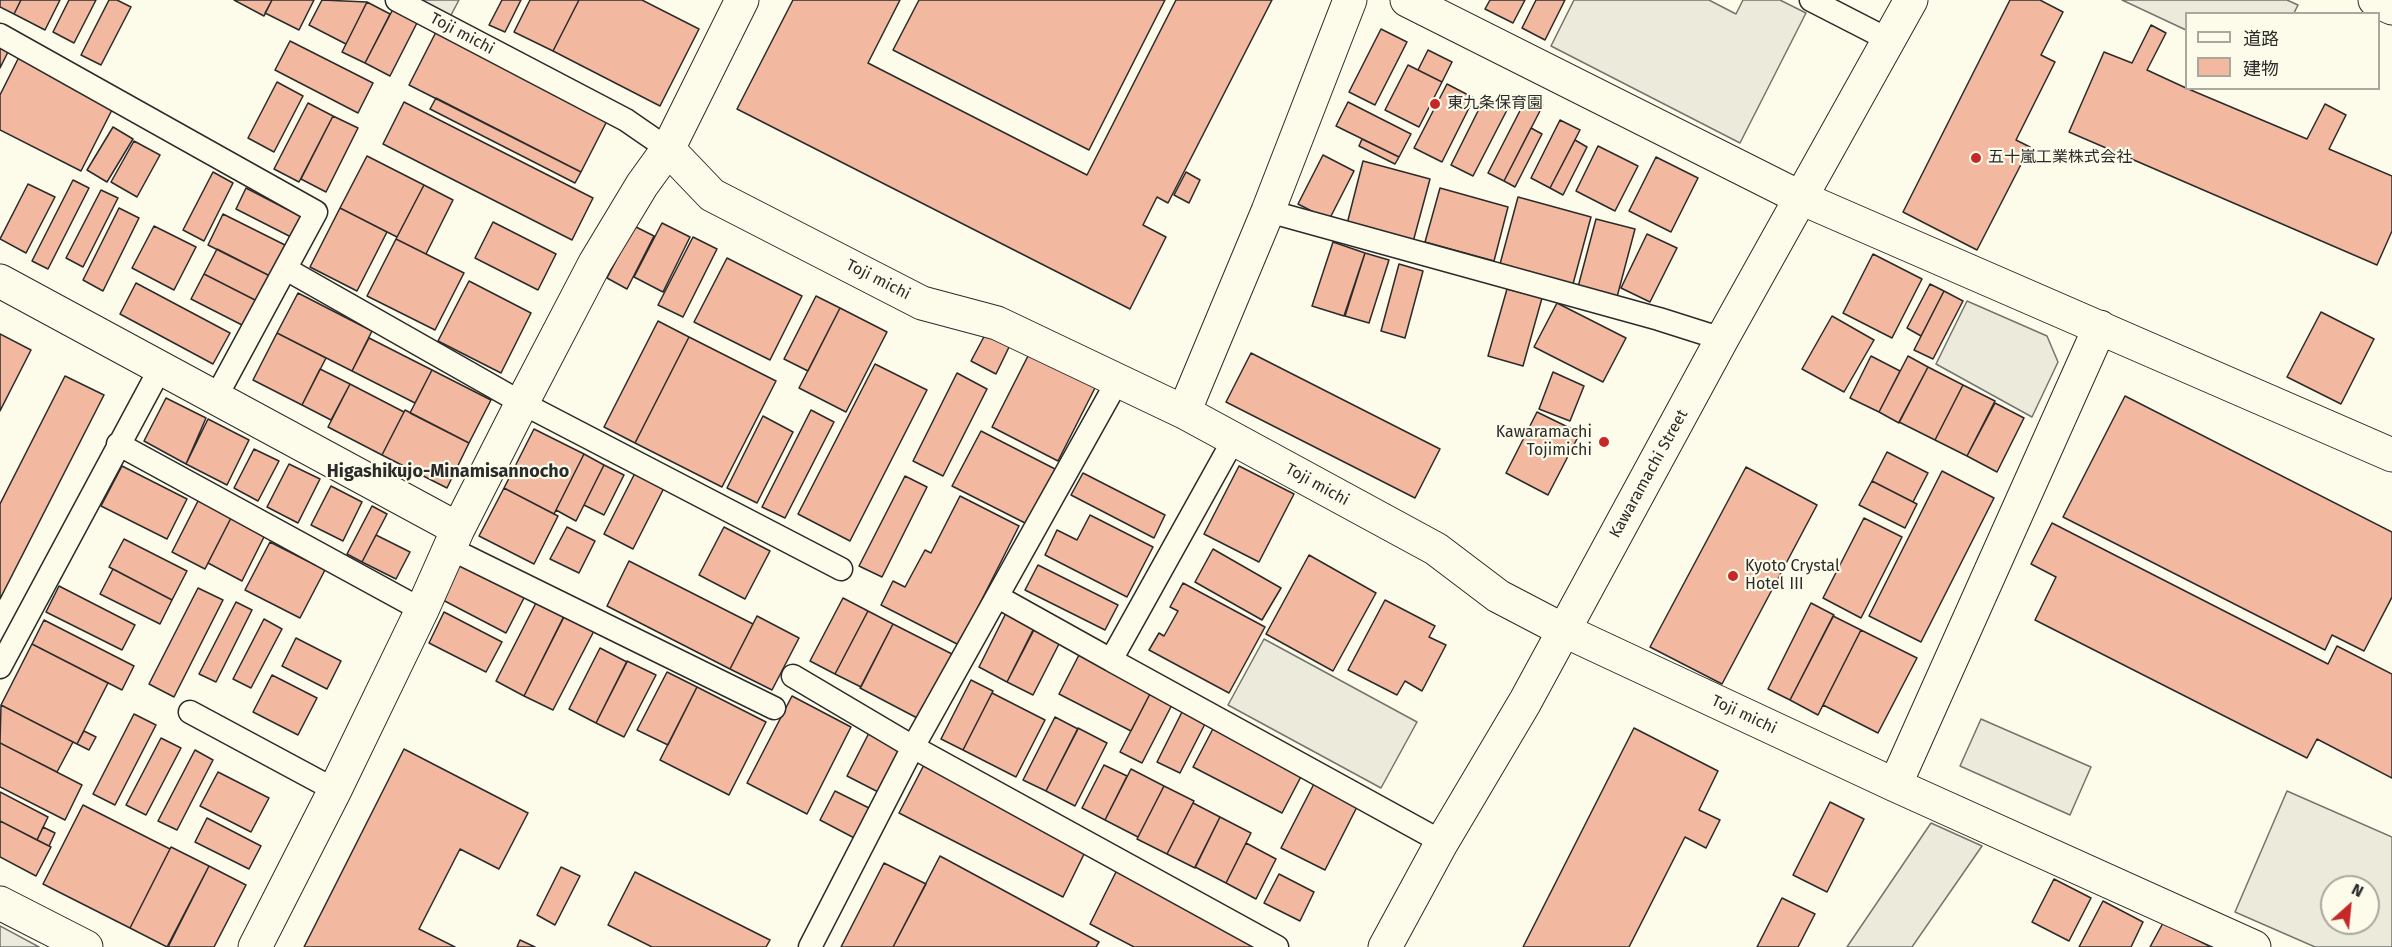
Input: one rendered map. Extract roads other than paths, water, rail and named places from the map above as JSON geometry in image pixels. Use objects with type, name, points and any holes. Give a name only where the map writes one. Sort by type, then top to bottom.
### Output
[{"type":"main road","points":[[255,947],[335,790],[422,610],[453,538],[522,403],[596,263],[642,185],[668,149],[742,0]]},
{"type":"main road","points":[[1184,412],[1268,212],[1350,0]]},
{"type":"main road","points":[[1407,0],[1801,198],[2392,455]]},
{"type":"main road","name":"Kawaramachi Street","points":[[1385,947],[1442,842],[1525,702],[1722,339],[1911,0]]},
{"type":"main road","points":[[2375,0],[2392,8]]},
{"type":"main road","name":"Toji michi","points":[[668,149],[712,195],[922,303],[997,323],[1184,412],[1436,549],[1498,596],[1563,630],[1895,785],[2254,947]]},
{"type":"main road","points":[[0,281],[216,397],[453,538]]},
{"type":"main road","points":[[1895,785],[2100,327]]},
{"type":"main road","points":[[0,903],[86,947]]},
{"type":"lane","name":"Toji michi","points":[[397,0],[626,120],[668,149]]},
{"type":"lane","points":[[1812,0],[1889,40]]},
{"type":"lane","points":[[0,35],[315,212],[216,397]]},
{"type":"lane","points":[[1268,212],[1659,319],[1722,339]]},
{"type":"lane","points":[[286,269],[522,403],[841,569]]},
{"type":"lane","points":[[0,667],[160,367]]},
{"type":"lane","points":[[810,947],[913,747],[1118,380]]},
{"type":"lane","points":[[1111,660],[1234,439]]},
{"type":"lane","points":[[118,444],[422,610]]},
{"type":"lane","points":[[453,538],[774,708]]},
{"type":"lane","points":[[998,597],[1442,842]]},
{"type":"lane","points":[[793,676],[913,747],[1277,947]]},
{"type":"lane","points":[[190,712],[335,790]]},
{"type":"place","name":"東九条保育園","points":[[1435,104]]},
{"type":"place","name":"五十嵐工業株式会社","points":[[1976,158]]},
{"type":"place","name":"Kawaramachi Tojimichi","points":[[1604,442]]},
{"type":"place","name":"Kyoto Crystal Hotel Ⅲ","points":[[1733,576]]},
{"type":"district","name":"Higashikujo-Minamisannocho","points":[[448,472]]}]
